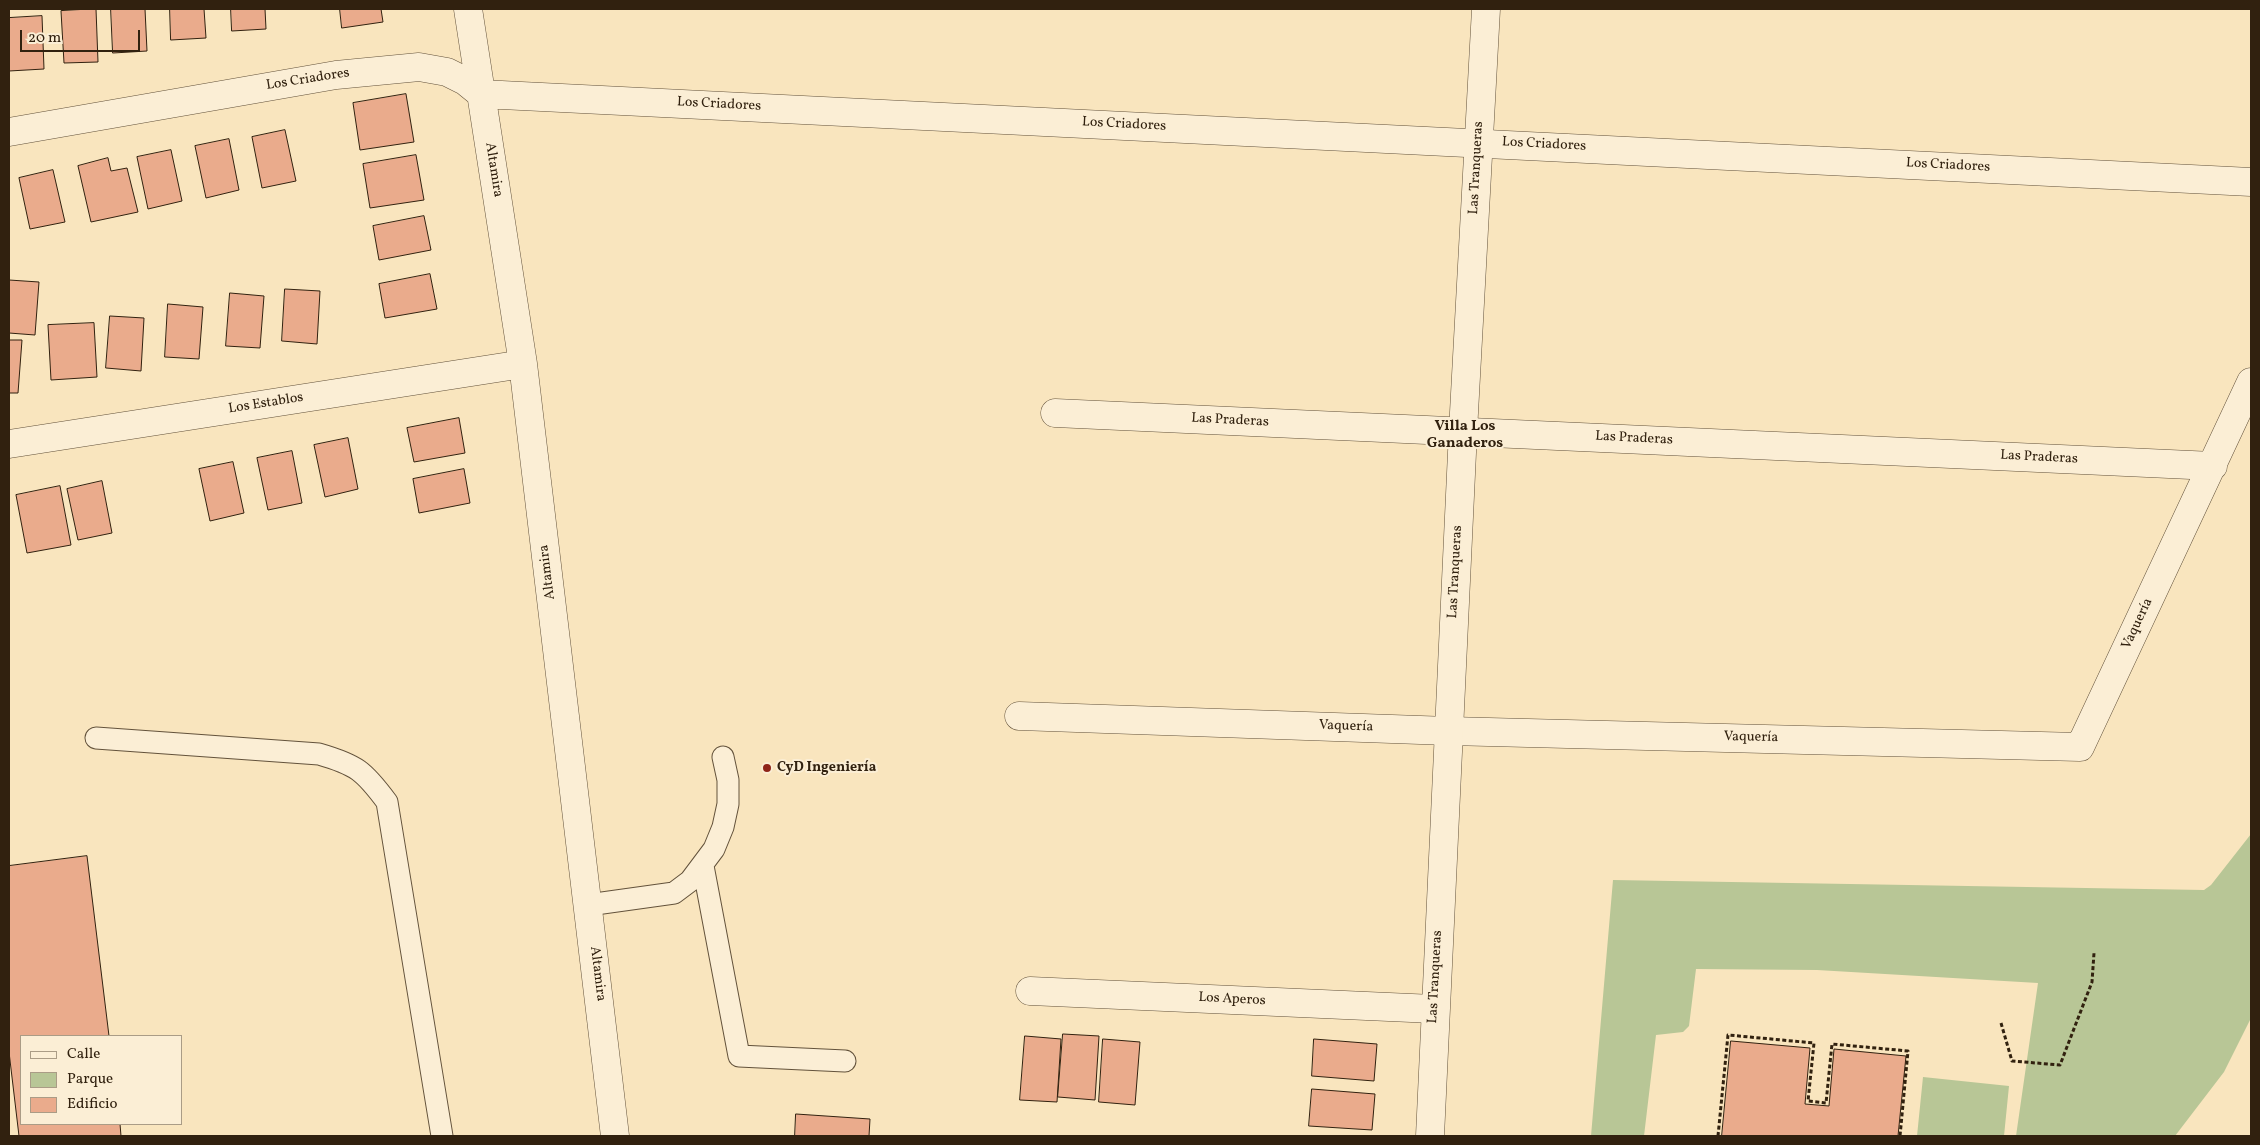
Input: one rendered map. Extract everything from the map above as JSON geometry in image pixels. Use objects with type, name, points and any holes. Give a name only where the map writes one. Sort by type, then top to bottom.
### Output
[{"type":"street","name":"Altamira","points":[[468,9],[523,364],[615,1136]]},
{"type":"street","name":"Las Tranqueras","points":[[1430,1136],[1434,1010],[1486,9]]},
{"type":"street","name":"Los Criadores","points":[[9,132],[336,74],[419,67],[447,72],[465,81],[481,94],[1479,142],[2251,182]]},
{"type":"street","name":"Los Establos","points":[[9,444],[523,364]]},
{"type":"street","name":"Vaquería","points":[[1020,716],[2080,747],[2251,382]]},
{"type":"street","name":"Las Praderas","points":[[1055,413],[2213,466]]},
{"type":"street","name":"Los Aperos","points":[[1030,991],[1434,1010]]},
{"type":"lane","points":[[96,738],[319,754],[347,762],[367,775],[387,802],[442,1136]]},
{"type":"lane","points":[[588,905],[674,893],[690,881],[703,866],[724,827],[728,804],[728,780],[724,757]]},
{"type":"lane","points":[[703,866],[739,1056],[845,1061]]},
{"type":"path","points":[[2002,1023],[2012,1061],[2060,1065],[2092,982],[2094,953]]},
{"type":"path","points":[[1718,1136],[1728,1035],[1814,1043],[1808,1101],[1826,1103],[1832,1044],[1908,1051],[1900,1136]]},
{"type":"green space","points":[[2251,834],[2251,1018],[2224,1072],[2175,1136],[2016,1136],[2038,983],[1817,970],[1696,969],[1689,1026],[1683,1032],[1656,1035],[1644,1136],[1591,1136],[1613,880],[2204,890],[2211,885]]},
{"type":"green space","points":[[1923,1077],[2009,1086],[2004,1136],[1917,1136]]},
{"type":"building","points":[[96,9],[98,62],[64,63],[61,11]]},
{"type":"building","points":[[111,9],[145,9],[147,51],[113,53]]},
{"type":"building","points":[[170,9],[204,9],[206,38],[171,40]]},
{"type":"building","points":[[231,9],[265,9],[266,29],[232,31]]},
{"type":"building","points":[[340,9],[381,9],[383,22],[342,28]]},
{"type":"building","points":[[42,16],[44,69],[9,71],[9,18]]},
{"type":"building","points":[[406,94],[414,142],[360,150],[353,103]]},
{"type":"building","points":[[285,130],[296,181],[262,188],[252,137]]},
{"type":"building","points":[[229,139],[239,190],[206,198],[195,146]]},
{"type":"building","points":[[171,150],[182,201],[148,209],[137,157]]},
{"type":"building","points":[[416,155],[424,200],[370,208],[363,164]]},
{"type":"building","points":[[108,158],[111,171],[127,168],[138,212],[91,222],[78,166]]},
{"type":"building","points":[[53,170],[65,222],[30,229],[19,178]]},
{"type":"building","points":[[424,216],[431,250],[379,260],[373,226]]},
{"type":"building","points":[[430,274],[437,309],[385,318],[379,284]]},
{"type":"building","points":[[9,280],[39,282],[35,335],[9,333]]},
{"type":"building","points":[[285,289],[320,291],[317,344],[282,341]]},
{"type":"building","points":[[230,293],[264,296],[260,348],[226,346]]},
{"type":"building","points":[[168,304],[203,307],[199,359],[165,357]]},
{"type":"building","points":[[110,316],[144,318],[141,371],[106,368]]},
{"type":"building","points":[[94,323],[97,377],[51,380],[48,325]]},
{"type":"building","points":[[9,340],[22,340],[18,393],[9,393]]},
{"type":"building","points":[[459,418],[465,453],[414,462],[407,428]]},
{"type":"building","points":[[348,438],[358,489],[325,497],[314,445]]},
{"type":"building","points":[[292,451],[302,503],[268,510],[257,458]]},
{"type":"building","points":[[233,462],[244,513],[210,521],[199,469]]},
{"type":"building","points":[[464,469],[470,503],[419,513],[413,479]]},
{"type":"building","points":[[102,481],[112,533],[78,540],[67,489]]},
{"type":"building","points":[[60,486],[71,545],[27,553],[16,495]]},
{"type":"building","points":[[87,856],[109,1035],[20,1035],[20,1125],[120,1125],[121,1136],[19,1136],[9,1052],[9,866]]},
{"type":"building","points":[[1063,1034],[1099,1036],[1095,1100],[1058,1097]]},
{"type":"building","points":[[1025,1036],[1061,1039],[1057,1102],[1020,1100]]},
{"type":"building","points":[[1103,1039],[1140,1042],[1135,1105],[1099,1102]]},
{"type":"building","points":[[1314,1039],[1377,1044],[1374,1081],[1312,1076]]},
{"type":"building","points":[[1731,1041],[1810,1048],[1805,1104],[1829,1106],[1834,1049],[1906,1056],[1898,1136],[1722,1136]]},
{"type":"building","points":[[1312,1089],[1375,1094],[1372,1130],[1309,1126]]},
{"type":"building","points":[[796,1114],[870,1119],[869,1136],[795,1136]]},
{"type":"place","name":"CyD Ingeniería","points":[[767,768]]},
{"type":"district","name":"Villa Los Ganaderos","points":[[1465,436]]}]
